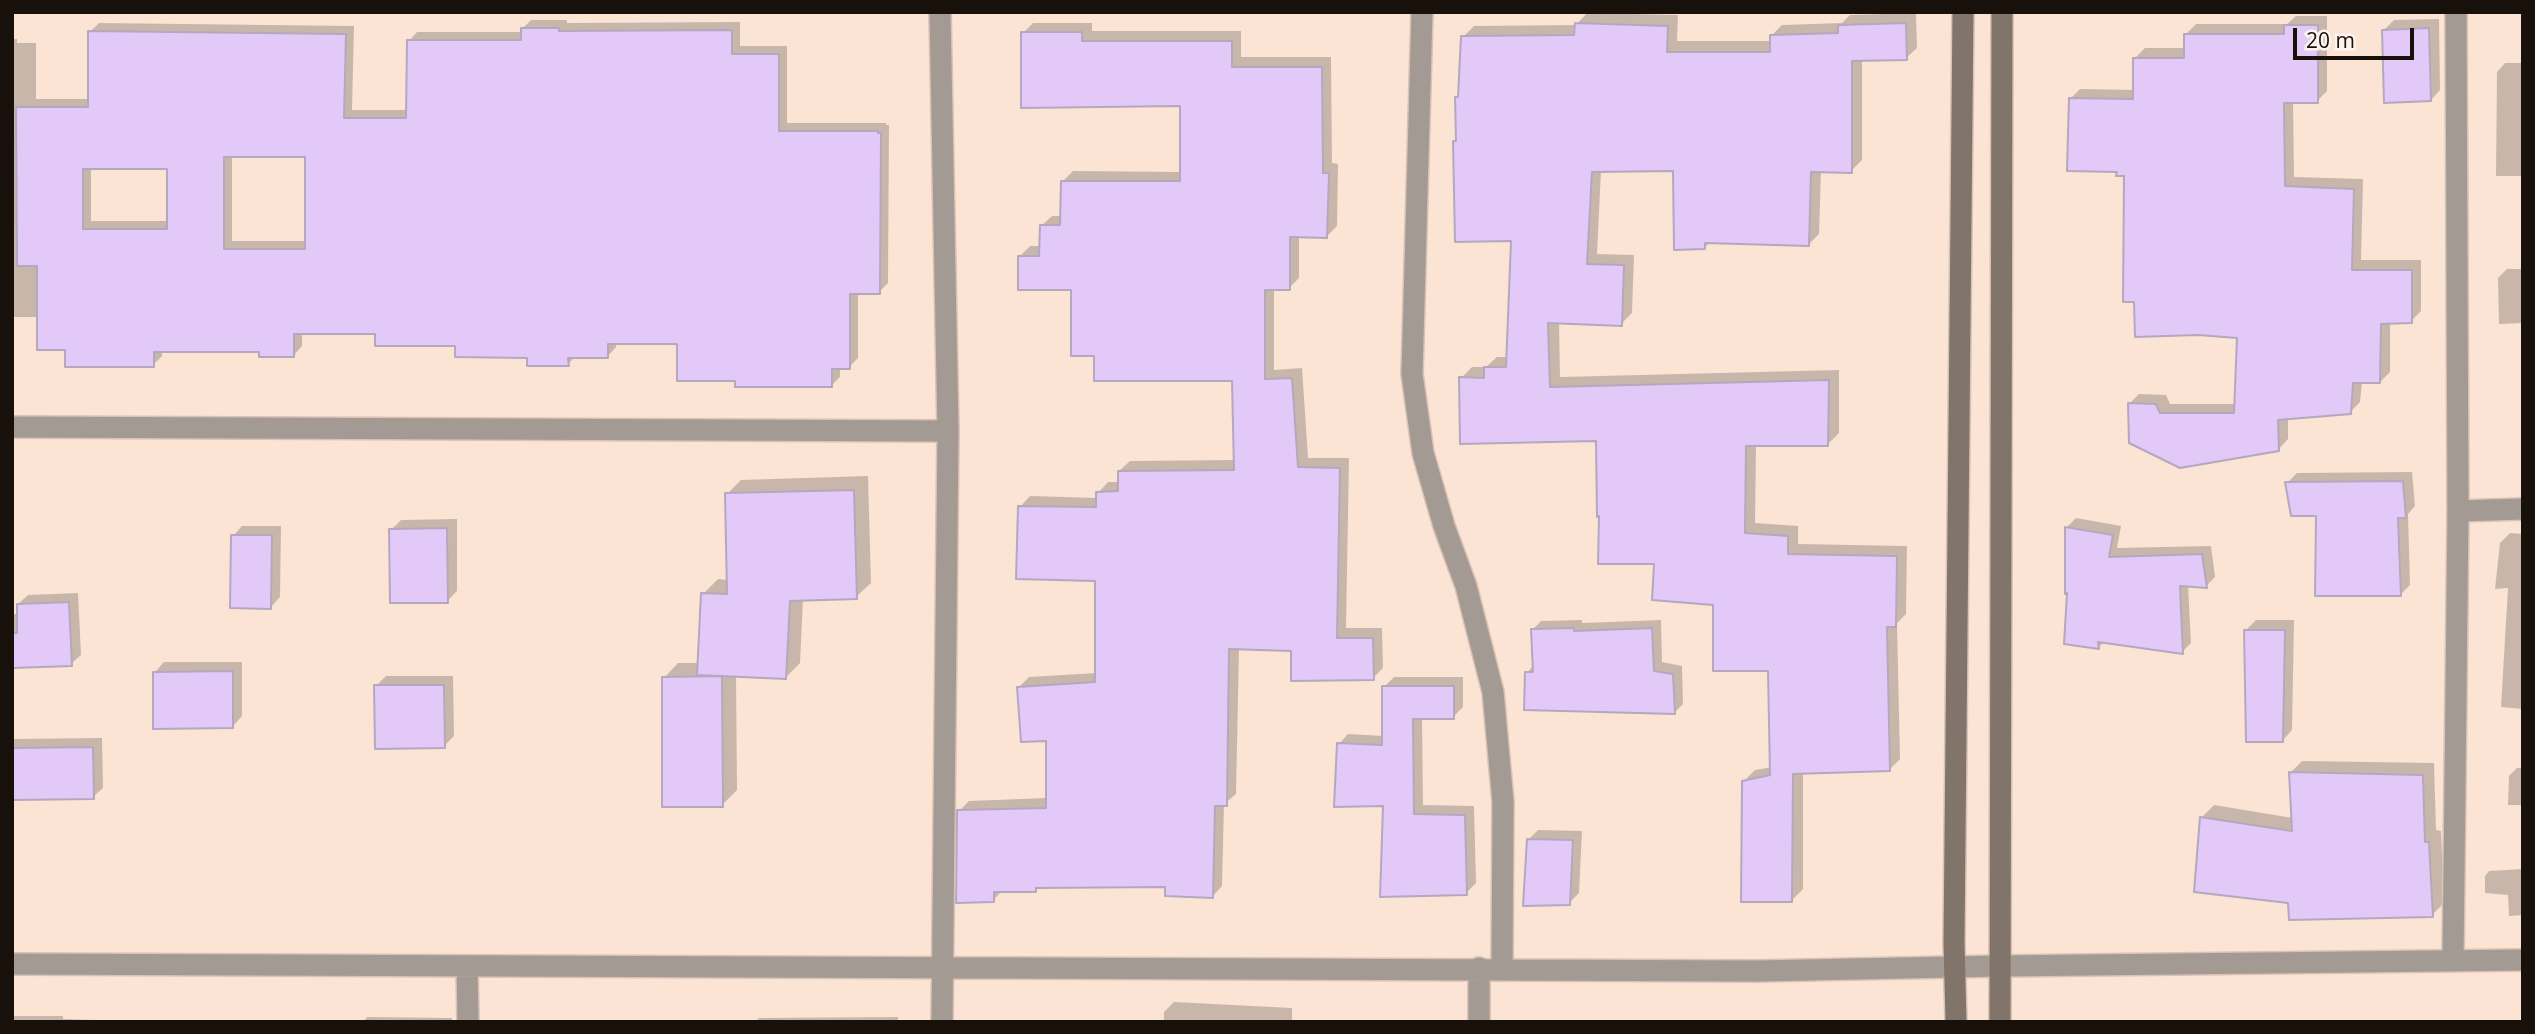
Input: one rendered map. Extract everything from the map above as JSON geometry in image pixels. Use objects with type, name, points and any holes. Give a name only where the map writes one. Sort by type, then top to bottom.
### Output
[{"type":"street","points":[[940,12],[948,431],[942,1022]]},
{"type":"street","points":[[1422,12],[1412,373],[1423,453],[1444,526],[1466,586],[1493,692],[1503,802],[1502,969]]},
{"type":"street","points":[[1956,1022],[1963,12]]},
{"type":"street","points":[[2000,1022],[2001,12]]},
{"type":"street","points":[[2453,961],[2458,510],[2456,12]]},
{"type":"street","points":[[12,427],[948,431]]},
{"type":"street","points":[[2458,510],[2523,509]]},
{"type":"street","points":[[12,964],[1758,971],[2000,965],[2523,960]]},
{"type":"street","points":[[467,965],[468,1022]]},
{"type":"street","points":[[1479,968],[1479,1022]]},
{"type":"building","points":[[1575,23],[1668,26],[1667,52],[1770,52],[1770,35],[1838,33],[1838,25],[1906,23],[1907,60],[1852,61],[1852,173],[1811,172],[1809,246],[1705,243],[1705,249],[1674,250],[1673,171],[1592,172],[1587,264],[1624,265],[1622,326],[1548,323],[1550,387],[1829,380],[1828,446],[1746,446],[1745,533],[1788,536],[1788,554],[1897,556],[1896,627],[1887,627],[1890,771],[1793,774],[1792,902],[1741,902],[1742,781],[1770,775],[1768,671],[1713,671],[1713,605],[1652,600],[1654,564],[1598,564],[1596,441],[1460,444],[1459,377],[1484,378],[1484,367],[1506,367],[1511,241],[1455,242],[1453,141],[1456,141],[1455,97],[1458,97],[1461,36],[1574,35]]},
{"type":"building","points":[[2284,25],[2318,25],[2318,103],[2284,103],[2285,186],[2354,189],[2352,270],[2412,270],[2412,323],[2381,324],[2380,383],[2353,383],[2351,414],[2278,420],[2279,451],[2180,468],[2129,443],[2128,403],[2156,404],[2160,413],[2234,413],[2237,338],[2198,335],[2135,337],[2134,302],[2123,302],[2124,176],[2116,176],[2117,172],[2067,171],[2069,98],[2133,99],[2133,58],[2184,58],[2184,34],[2284,34]]},
{"type":"building","points":[[521,28],[559,28],[559,31],[732,30],[732,54],[779,54],[779,131],[881,133],[880,294],[850,294],[850,369],[832,369],[832,387],[735,387],[735,381],[677,381],[677,344],[608,344],[608,358],[568,358],[569,366],[527,366],[527,358],[455,357],[455,346],[375,346],[375,334],[294,334],[294,357],[259,357],[259,352],[154,352],[154,367],[65,367],[65,350],[37,350],[37,266],[17,266],[16,107],[88,107],[88,31],[346,34],[344,118],[406,118],[407,40],[521,40]],"holes":[[[224,157],[305,157],[305,249],[224,249]],[[83,169],[167,169],[167,229],[83,229]]]},
{"type":"building","points":[[2429,28],[2431,101],[2384,103],[2382,30]]},
{"type":"building","points":[[1021,32],[1082,32],[1082,41],[1232,41],[1232,67],[1322,67],[1323,173],[1329,173],[1327,238],[1290,237],[1290,290],[1265,290],[1265,379],[1292,378],[1298,467],[1340,468],[1337,638],[1373,638],[1374,680],[1291,681],[1291,651],[1229,649],[1227,806],[1215,806],[1213,898],[1165,896],[1165,887],[1036,888],[1036,892],[994,892],[994,902],[956,903],[957,810],[1046,808],[1046,741],[1021,742],[1017,687],[1095,682],[1095,581],[1016,579],[1018,506],[1096,507],[1096,492],[1118,491],[1118,471],[1234,470],[1232,381],[1094,381],[1094,356],[1071,356],[1071,290],[1018,290],[1018,256],[1039,256],[1040,225],[1060,225],[1061,181],[1180,181],[1180,106],[1021,108]]},
{"type":"building","points":[[2403,481],[2406,518],[2398,518],[2401,596],[2315,596],[2316,516],[2291,516],[2285,482]]},
{"type":"building","points":[[854,490],[857,599],[790,601],[786,679],[697,675],[701,593],[727,594],[725,493]]},
{"type":"building","points":[[2065,527],[2113,535],[2109,557],[2202,554],[2207,588],[2180,586],[2183,654],[2098,642],[2099,649],[2064,644],[2067,593],[2065,594]]},
{"type":"building","points":[[447,528],[448,603],[390,603],[389,529]]},
{"type":"building","points":[[231,535],[272,535],[271,609],[230,608]]},
{"type":"building","points":[[69,602],[72,666],[12,668],[12,633],[17,633],[17,604]]},
{"type":"building","points":[[1574,628],[1574,631],[1652,628],[1654,671],[1673,674],[1675,714],[1524,710],[1525,672],[1533,672],[1531,629]]},
{"type":"building","points":[[2244,630],[2285,630],[2283,742],[2246,742]]},
{"type":"building","points":[[233,671],[233,728],[153,729],[153,672]]},
{"type":"building","points":[[722,676],[723,807],[662,807],[662,677]]},
{"type":"building","points":[[374,685],[444,685],[445,748],[375,749]]},
{"type":"building","points":[[1382,686],[1454,686],[1454,719],[1413,719],[1414,814],[1465,815],[1467,895],[1380,897],[1383,806],[1334,807],[1337,743],[1382,745]]},
{"type":"building","points":[[93,747],[94,799],[12,800],[12,748]]},
{"type":"building","points":[[2289,772],[2423,775],[2425,842],[2429,842],[2433,917],[2289,920],[2288,903],[2194,892],[2200,817],[2292,831]]},
{"type":"building","points":[[1527,839],[1573,840],[1570,905],[1523,906]]}]
